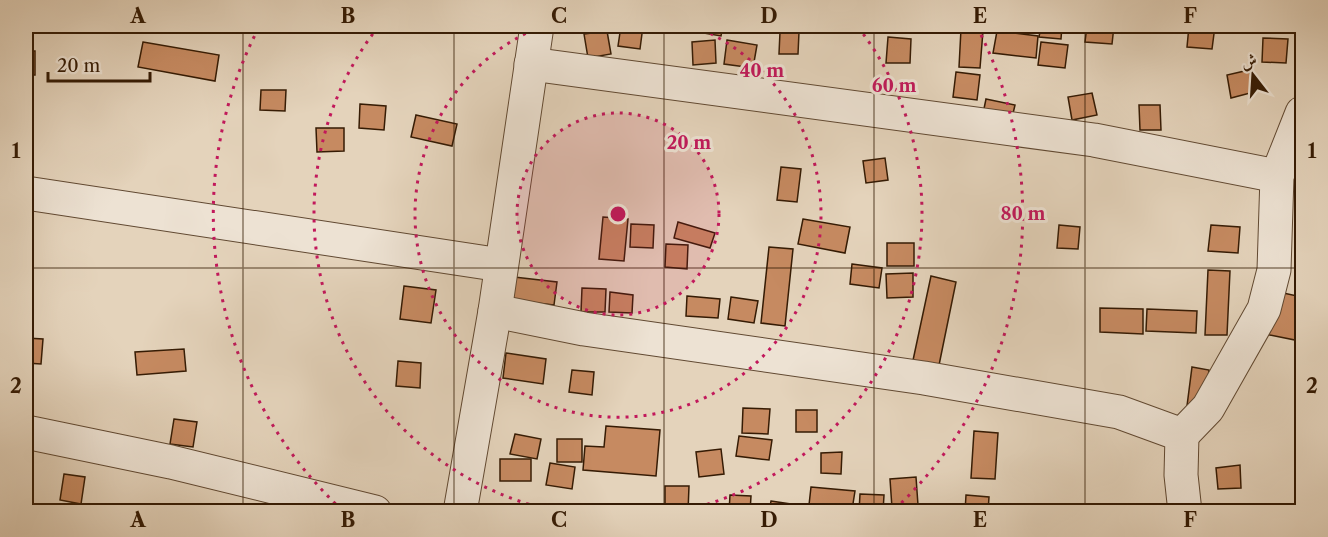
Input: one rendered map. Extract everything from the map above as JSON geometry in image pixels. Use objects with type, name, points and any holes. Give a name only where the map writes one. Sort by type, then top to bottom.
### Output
[{"type":"street","points":[[460,512],[495,311],[537,26]]},
{"type":"street","points":[[531,64],[1094,140],[1277,176]]},
{"type":"street","points":[[1185,512],[1181,475],[1182,435],[1208,408],[1264,309],[1274,270],[1277,176],[1302,112]]},
{"type":"street","points":[[26,193],[501,265]]},
{"type":"street","points":[[495,311],[584,329],[924,378],[1119,412],[1182,435]]},
{"type":"street","points":[[26,432],[171,462],[375,512]]},
{"type":"building","points":[[621,26],[643,26],[640,49],[618,46]]},
{"type":"building","points":[[698,26],[723,26],[721,36],[697,32]]},
{"type":"building","points":[[1041,26],[1062,26],[1061,39],[1039,37]]},
{"type":"building","points":[[1087,26],[1114,26],[1112,44],[1085,42]]},
{"type":"building","points":[[1189,26],[1215,26],[1212,49],[1187,47]]},
{"type":"building","points":[[961,29],[983,31],[980,68],[959,67]]},
{"type":"building","points":[[607,31],[611,54],[588,58],[584,34]]},
{"type":"building","points":[[997,31],[1038,36],[1036,58],[993,53]]},
{"type":"building","points":[[780,32],[799,32],[798,54],[779,54]]},
{"type":"building","points":[[888,37],[911,39],[910,63],[886,63]]},
{"type":"building","points":[[1263,38],[1288,39],[1286,63],[1262,62]]},
{"type":"building","points":[[715,40],[716,63],[693,65],[692,42]]},
{"type":"building","points":[[727,40],[757,45],[753,68],[724,64]]},
{"type":"building","points":[[143,42],[219,55],[215,81],[138,67]]},
{"type":"building","points":[[1041,42],[1068,45],[1065,68],[1038,65]]},
{"type":"building","points":[[26,51],[35,51],[35,75],[26,75]]},
{"type":"building","points":[[1249,70],[1254,92],[1231,98],[1227,75]]},
{"type":"building","points":[[956,72],[980,75],[977,100],[953,97]]},
{"type":"building","points":[[261,90],[286,90],[285,111],[260,110]]},
{"type":"building","points":[[1092,93],[1097,115],[1072,120],[1068,97]]},
{"type":"building","points":[[986,99],[1015,105],[1007,139],[979,133]]},
{"type":"building","points":[[360,104],[386,106],[384,130],[359,128]]},
{"type":"building","points":[[1139,105],[1160,105],[1161,130],[1140,130]]},
{"type":"building","points":[[416,115],[457,124],[452,146],[411,137]]},
{"type":"building","points":[[316,128],[344,128],[344,151],[317,152]]},
{"type":"building","points":[[885,158],[888,180],[866,183],[863,161]]},
{"type":"building","points":[[781,167],[801,169],[797,202],[777,200]]},
{"type":"building","points":[[603,217],[628,219],[624,261],[599,259]]},
{"type":"building","points":[[803,219],[850,227],[845,253],[798,244]]},
{"type":"building","points":[[678,222],[715,233],[710,248],[674,238]]},
{"type":"building","points":[[631,224],[654,225],[653,248],[630,247]]},
{"type":"building","points":[[1059,225],[1080,227],[1078,249],[1057,248]]},
{"type":"building","points":[[1211,225],[1240,227],[1238,253],[1208,251]]},
{"type":"building","points":[[887,243],[914,243],[914,266],[887,266]]},
{"type":"building","points":[[666,244],[688,245],[687,269],[665,267]]},
{"type":"building","points":[[769,247],[793,249],[785,326],[761,323]]},
{"type":"building","points":[[852,264],[882,268],[879,288],[850,284]]},
{"type":"building","points":[[1208,270],[1230,271],[1227,335],[1205,335]]},
{"type":"building","points":[[913,273],[913,297],[887,298],[886,274]]},
{"type":"building","points":[[931,276],[956,282],[938,370],[912,365]]},
{"type":"building","points":[[514,277],[557,282],[554,305],[511,300]]},
{"type":"building","points":[[404,286],[436,290],[431,323],[400,319]]},
{"type":"building","points":[[582,288],[606,289],[605,312],[581,312]]},
{"type":"building","points":[[1274,291],[1302,297],[1295,340],[1265,334]]},
{"type":"building","points":[[610,292],[633,295],[632,313],[609,312]]},
{"type":"building","points":[[687,296],[720,299],[718,318],[686,316]]},
{"type":"building","points":[[731,297],[758,301],[754,323],[728,319]]},
{"type":"building","points":[[1100,308],[1143,309],[1143,334],[1100,332]]},
{"type":"building","points":[[1147,309],[1197,311],[1196,333],[1146,331]]},
{"type":"building","points":[[26,338],[43,339],[41,364],[26,363]]},
{"type":"building","points":[[184,349],[186,371],[137,375],[135,352]]},
{"type":"building","points":[[506,353],[546,359],[543,384],[503,378]]},
{"type":"building","points":[[398,361],[421,363],[420,388],[396,386]]},
{"type":"building","points":[[1192,367],[1209,370],[1204,409],[1187,406]]},
{"type":"building","points":[[572,370],[594,372],[592,395],[569,392]]},
{"type":"building","points":[[743,408],[770,409],[768,434],[742,433]]},
{"type":"building","points":[[796,410],[817,410],[817,432],[796,432]]},
{"type":"building","points":[[174,419],[197,422],[193,447],[170,444]]},
{"type":"building","points":[[606,426],[660,430],[656,476],[583,470],[585,446],[604,447]]},
{"type":"building","points":[[974,431],[998,433],[995,479],[971,478]]},
{"type":"building","points":[[515,434],[541,439],[537,459],[510,454]]},
{"type":"building","points":[[739,436],[772,440],[769,460],[736,456]]},
{"type":"building","points":[[557,439],[582,439],[582,462],[557,462]]},
{"type":"building","points":[[721,449],[724,474],[699,477],[696,452]]},
{"type":"building","points":[[842,452],[841,474],[821,473],[821,453]]},
{"type":"building","points":[[500,459],[531,459],[531,481],[500,481]]},
{"type":"building","points":[[550,463],[575,467],[572,489],[546,485]]},
{"type":"building","points":[[1240,465],[1241,488],[1218,489],[1216,468]]},
{"type":"building","points":[[64,474],[85,477],[81,504],[60,500]]},
{"type":"building","points":[[916,477],[918,505],[892,508],[890,479]]},
{"type":"building","points":[[665,486],[689,486],[688,512],[665,512]]},
{"type":"building","points":[[811,487],[855,491],[852,510],[809,505]]},
{"type":"building","points":[[860,494],[884,495],[883,512],[859,512]]},
{"type":"building","points":[[730,495],[751,496],[750,512],[729,512]]},
{"type":"building","points":[[966,495],[989,497],[988,512],[965,512]]},
{"type":"building","points":[[771,501],[797,505],[796,512],[769,512]]}]
